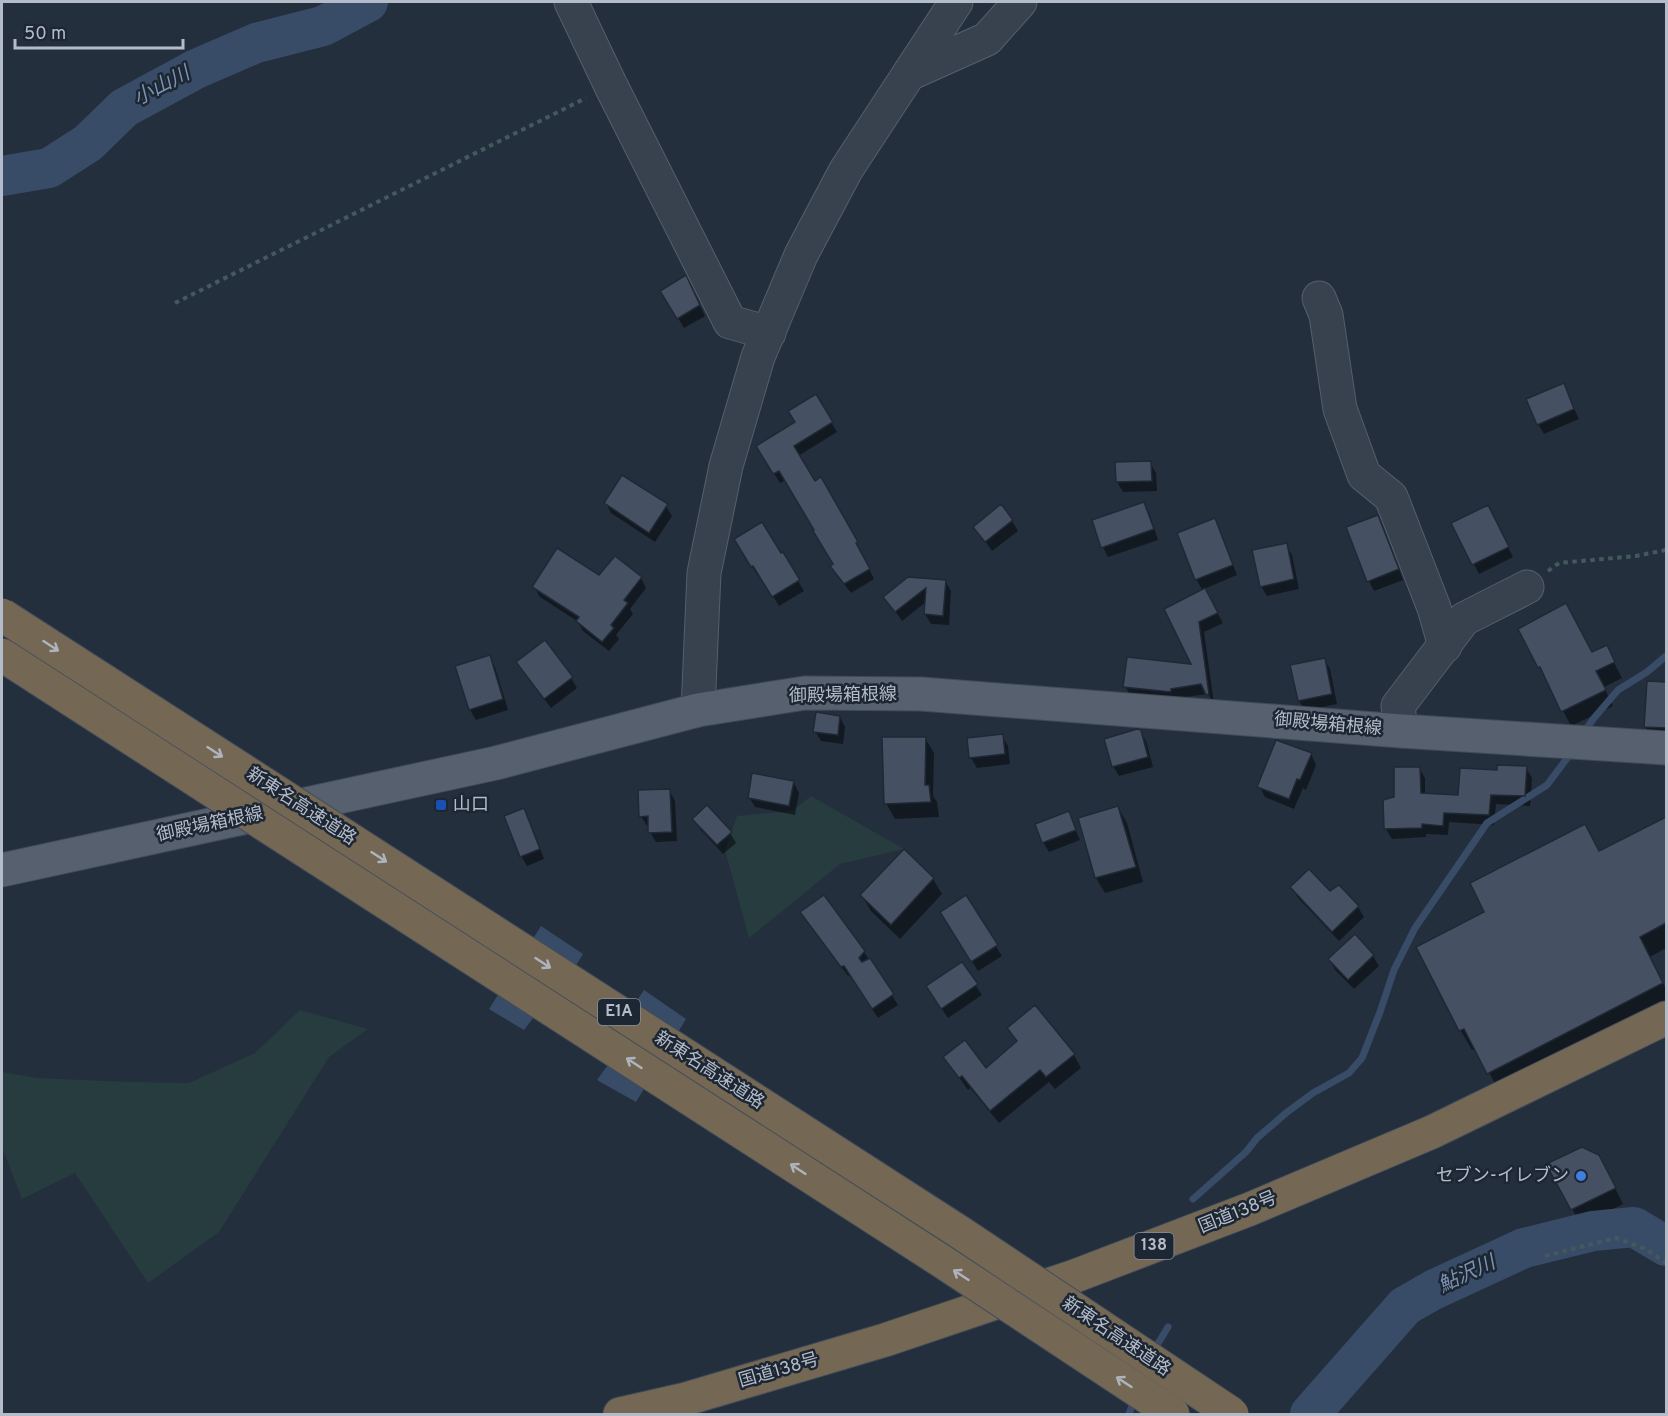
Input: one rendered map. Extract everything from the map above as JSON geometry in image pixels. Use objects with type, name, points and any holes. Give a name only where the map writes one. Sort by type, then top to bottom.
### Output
[{"type":"highway","name":"新東名高速道路","points":[[2,615],[951,1227],[1232,1414]]},
{"type":"highway","name":"新東名高速道路","points":[[2,655],[943,1262],[1173,1414]]},
{"type":"highway","name":"国道138号","points":[[620,1414],[686,1399],[885,1340],[1075,1276],[1250,1209],[1432,1132],[1666,1018]]},
{"type":"main road","name":"御殿場箱根線","points":[[2,870],[496,763],[698,710],[805,693],[921,694],[1401,731],[1666,748]]},
{"type":"street","points":[[572,2],[611,86],[730,322],[769,333]]},
{"type":"street","points":[[698,710],[704,573],[726,466],[758,357],[801,255],[846,170],[956,2]]},
{"type":"street","points":[[909,74],[987,39],[1020,2]]},
{"type":"street","points":[[1319,298],[1326,315],[1340,409],[1364,475],[1391,497],[1434,608],[1445,646]]},
{"type":"street","points":[[1401,731],[1398,706],[1464,619],[1527,586]]},
{"type":"path","points":[[175,303],[611,86]]},
{"type":"path","points":[[1527,586],[1559,562],[1636,556],[1666,550]]},
{"type":"path","points":[[1545,1256],[1616,1238],[1646,1249],[1666,1263]]},
{"type":"green space","points":[[811,796],[904,849],[840,864],[749,938],[725,850],[737,816],[792,811]]},
{"type":"green space","points":[[300,1010],[368,1029],[329,1057],[219,1232],[148,1283],[75,1173],[22,1199],[2,1147],[2,1072],[37,1078],[189,1083],[255,1053]]},
{"type":"water","points":[[541,926],[583,954],[543,1019],[534,1017],[524,1030],[489,1009]]},
{"type":"water","points":[[644,990],[686,1019],[636,1102],[597,1080],[610,1062],[600,1056]]},
{"type":"building","points":[[686,275],[700,305],[677,319],[660,291]]},
{"type":"building","points":[[1564,383],[1574,409],[1537,425],[1526,399]]},
{"type":"building","points":[[816,394],[833,422],[794,446],[815,481],[821,477],[858,542],[856,543],[870,569],[844,584],[830,566],[833,564],[779,471],[773,474],[756,446],[795,422],[788,411]]},
{"type":"building","points":[[1151,461],[1152,481],[1116,482],[1115,462]]},
{"type":"building","points":[[622,475],[668,504],[649,533],[604,503]]},
{"type":"building","points":[[1144,502],[1154,529],[1101,548],[1092,520]]},
{"type":"building","points":[[1001,504],[1013,520],[985,542],[973,527]]},
{"type":"building","points":[[1488,505],[1509,547],[1472,565],[1451,523]]},
{"type":"building","points":[[1378,515],[1399,569],[1367,582],[1346,527]]},
{"type":"building","points":[[1215,518],[1233,565],[1195,580],[1177,533]]},
{"type":"building","points":[[762,522],[800,580],[772,597],[734,539]]},
{"type":"building","points":[[1287,543],[1294,579],[1260,587],[1252,550]]},
{"type":"building","points":[[557,548],[599,575],[615,556],[642,577],[624,600],[628,603],[611,625],[614,628],[602,642],[576,621],[579,617],[532,587]]},
{"type":"building","points":[[908,577],[946,580],[943,616],[924,614],[926,588],[895,612],[883,597]]},
{"type":"building","points":[[1205,588],[1218,613],[1199,622],[1209,694],[1206,695],[1201,684],[1171,689],[1171,692],[1123,687],[1127,657],[1191,664],[1164,609]]},
{"type":"building","points":[[1566,603],[1592,652],[1607,645],[1615,662],[1596,671],[1606,690],[1561,712],[1540,667],[1538,668],[1518,629]]},
{"type":"building","points":[[545,640],[573,677],[544,699],[516,662]]},
{"type":"building","points":[[490,655],[503,699],[469,710],[455,666]]},
{"type":"building","points":[[1325,658],[1332,694],[1298,701],[1290,665]]},
{"type":"building","points":[[1647,681],[1666,682],[1666,728],[1644,727]]},
{"type":"building","points":[[816,712],[840,716],[838,735],[813,732]]},
{"type":"building","points":[[1137,729],[1141,730],[1148,757],[1112,767],[1104,739]]},
{"type":"building","points":[[1003,734],[1005,754],[969,758],[967,738]]},
{"type":"building","points":[[882,737],[926,737],[925,785],[929,785],[931,802],[884,804]]},
{"type":"building","points":[[1276,740],[1312,753],[1289,799],[1257,787]]},
{"type":"building","points":[[1497,765],[1527,766],[1525,796],[1491,795],[1489,815],[1444,813],[1443,826],[1422,824],[1422,828],[1384,829],[1383,800],[1394,797],[1394,767],[1420,767],[1421,793],[1458,795],[1460,768],[1497,770]]},
{"type":"building","points":[[752,773],[794,781],[789,806],[748,798]]},
{"type":"building","points":[[670,789],[672,832],[648,833],[648,816],[639,817],[638,790]]},
{"type":"building","points":[[707,805],[732,832],[717,845],[692,819]]},
{"type":"building","points":[[1118,806],[1136,867],[1095,878],[1078,818]]},
{"type":"building","points":[[524,808],[540,849],[520,857],[504,816]]},
{"type":"building","points":[[1069,811],[1076,830],[1042,843],[1035,824]]},
{"type":"building","points":[[1666,817],[1666,923],[1640,937],[1663,983],[1487,1074],[1464,1029],[1459,1031],[1416,947],[1484,912],[1470,883],[1585,824],[1599,851]]},
{"type":"building","points":[[904,849],[934,878],[891,925],[860,895]]},
{"type":"building","points":[[1309,869],[1330,891],[1339,885],[1359,906],[1332,932],[1290,887]]},
{"type":"building","points":[[824,895],[865,951],[859,958],[862,962],[870,958],[894,994],[872,1009],[844,966],[841,967],[800,912]]},
{"type":"building","points":[[966,895],[998,945],[971,962],[940,912]]},
{"type":"building","points":[[1355,934],[1374,955],[1348,980],[1328,959]]},
{"type":"building","points":[[962,962],[978,984],[941,1009],[926,986]]},
{"type":"building","points":[[1035,1005],[1075,1054],[1046,1077],[1040,1070],[990,1111],[962,1076],[959,1078],[943,1057],[965,1040],[986,1068],[1017,1041],[1007,1028]]},
{"type":"building","name":"セブン-イレブン","points":[[1582,1147],[1599,1155],[1616,1188],[1571,1210],[1546,1164]]},
{"type":"waterway","name":"小山川","points":[[2,176],[49,168],[88,143],[124,108],[196,69],[256,43],[323,26],[368,2]]},
{"type":"waterway","points":[[1583,733],[1618,690],[1647,672],[1666,656]]},
{"type":"waterway","points":[[1193,1199],[1286,1113],[1313,1093],[1349,1073],[1362,1058],[1394,970],[1415,928],[1487,823],[1547,785],[1571,753]]},
{"type":"waterway","name":"鮎沢川","points":[[1310,1414],[1405,1306],[1433,1290],[1524,1248],[1593,1231],[1634,1227],[1666,1246]]},
{"type":"waterway","points":[[1154,1350],[1168,1327]]},
{"type":"waterway","points":[[1129,1414],[1134,1400]]},
{"type":"place","name":"山口","points":[[441,805]]},
{"type":"place","name":"セブン-イレブン","points":[[1581,1176]]}]
